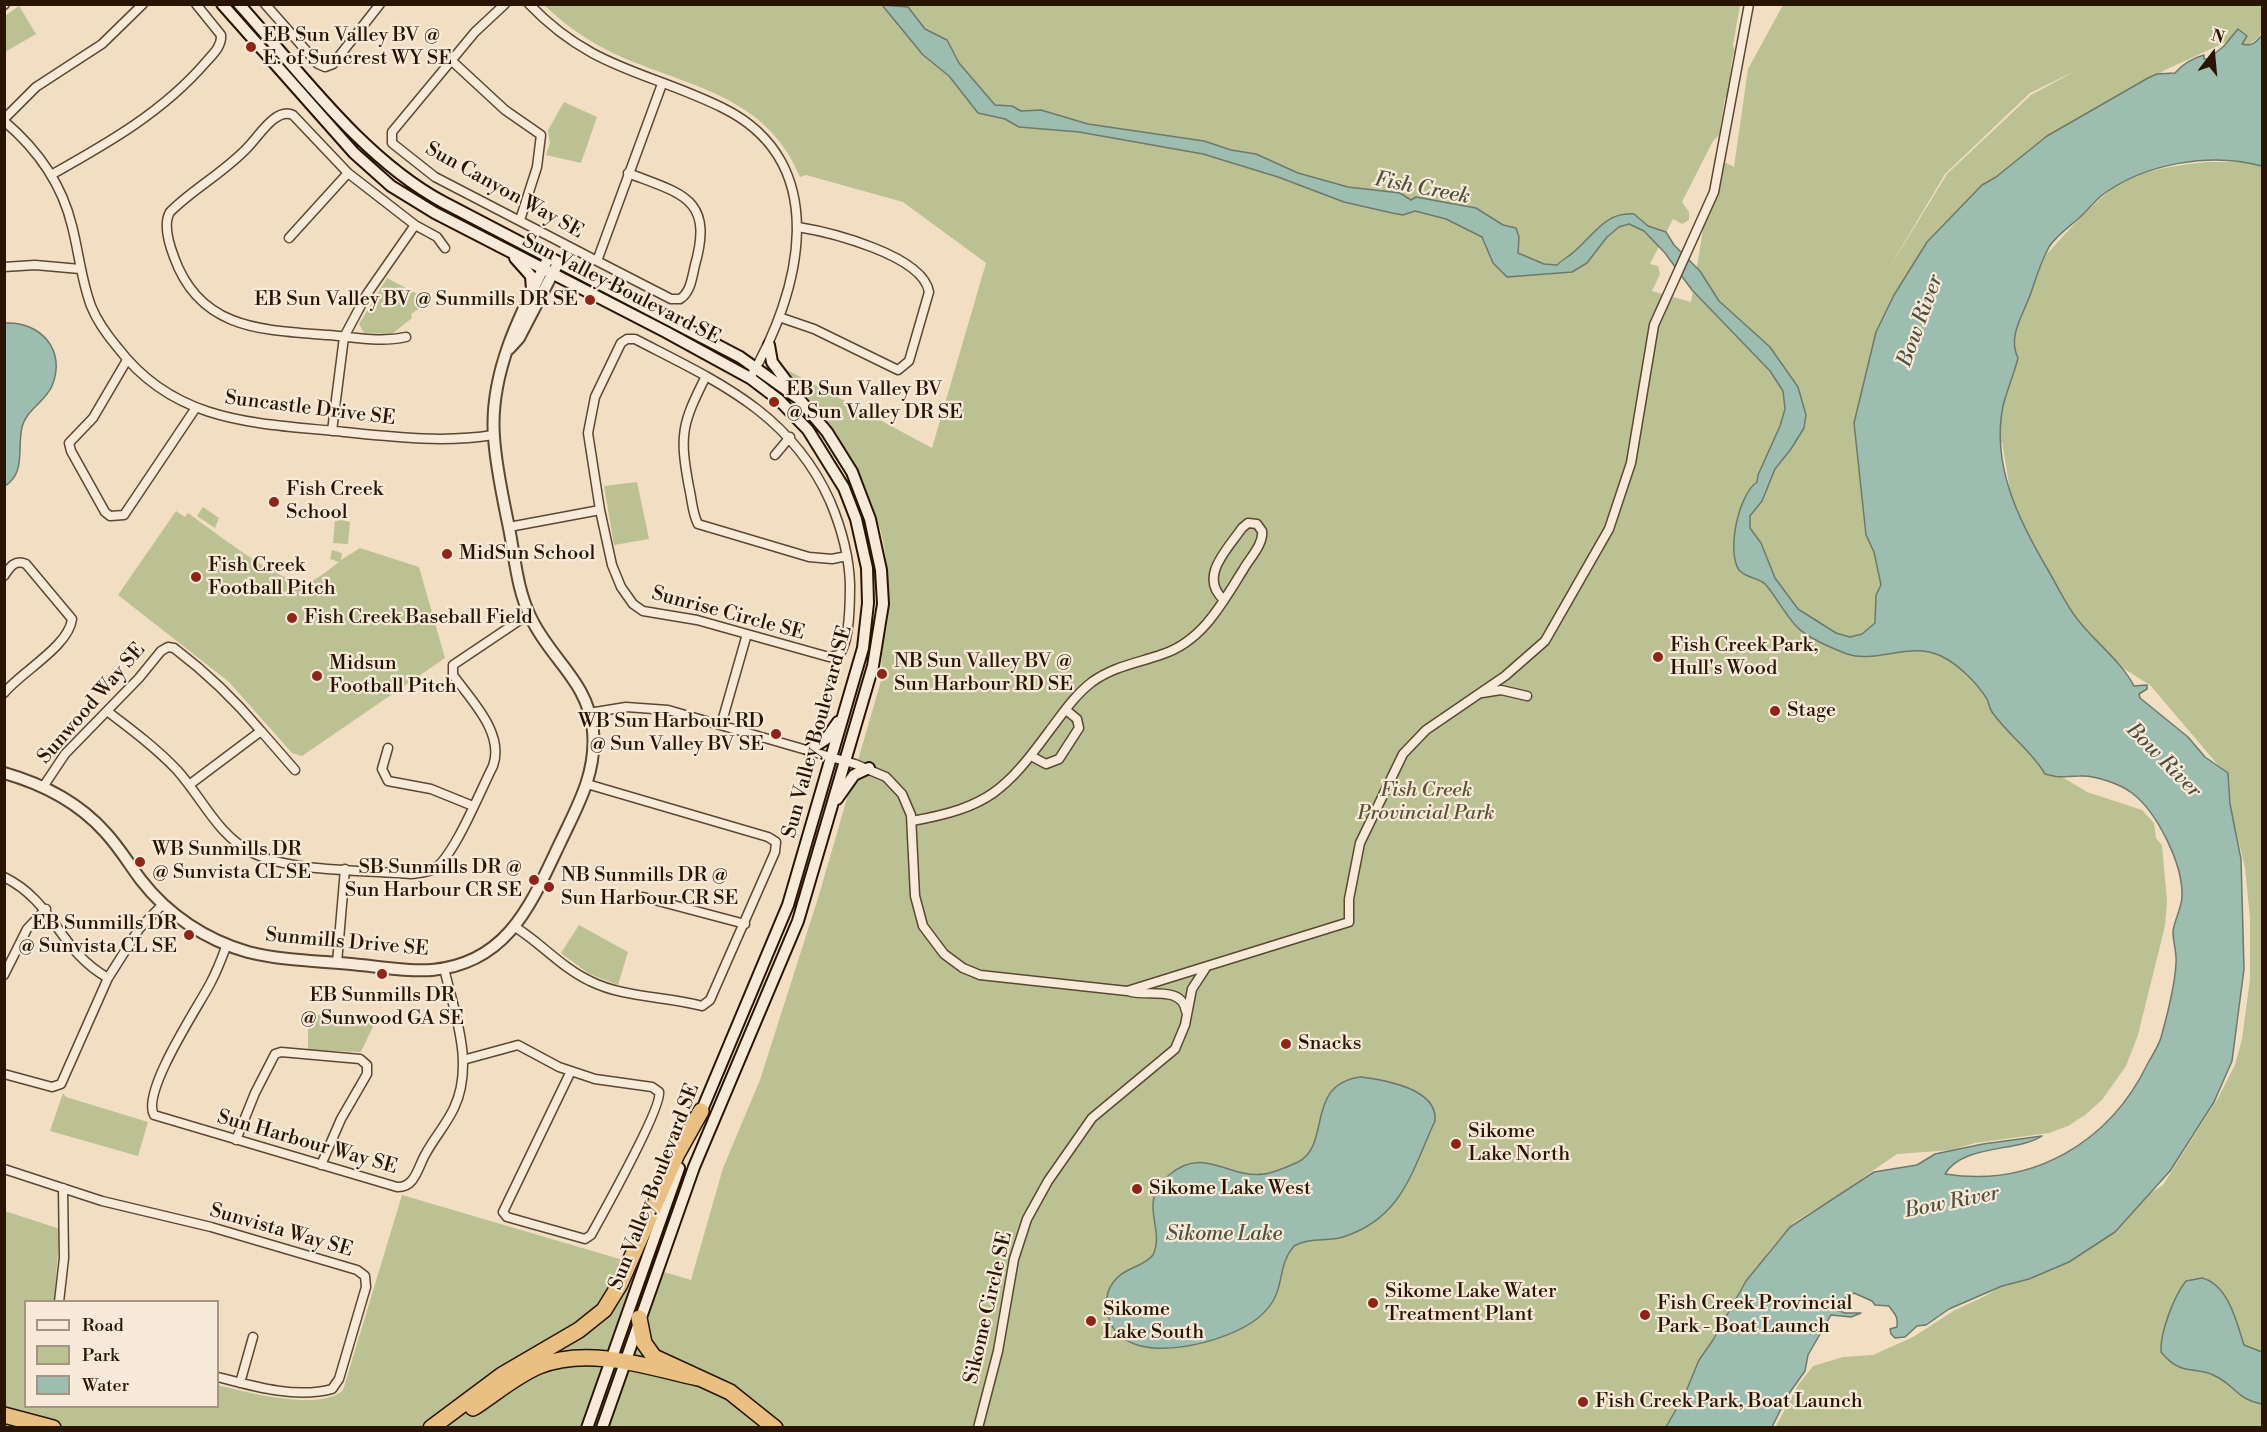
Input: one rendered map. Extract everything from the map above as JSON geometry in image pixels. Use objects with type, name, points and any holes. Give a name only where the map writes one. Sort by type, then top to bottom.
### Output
[{"type":"highway","points":[[431,1428],[502,1375],[579,1330],[604,1310],[620,1284],[677,1154],[701,1111]]},
{"type":"highway","points":[[639,1318],[642,1339],[651,1355],[741,1399],[774,1428]]},
{"type":"highway","points":[[445,1428],[515,1380],[540,1366],[579,1357],[698,1378]]},
{"type":"highway","points":[[4,1415],[53,1428]]},
{"type":"highway","points":[[4,1423],[21,1428]]},
{"type":"main road","name":"Sun Valley Boulevard SE","points":[[222,4],[354,153],[379,176],[418,203],[750,378],[779,400],[808,430],[835,471],[856,519],[867,568],[868,603],[862,648],[846,708],[781,925],[701,1111],[656,1228],[617,1362],[602,1428]]},
{"type":"main road","name":"Sun Valley Boulevard SE","points":[[239,4],[384,163],[430,195],[757,366],[799,399],[827,432],[852,472],[870,519],[881,570],[883,604],[876,651],[798,921],[704,1141],[639,1318],[587,1428]]},
{"type":"main road","points":[[509,252],[531,276],[532,290]]},
{"type":"main road","name":"Sunmills Drive SE","points":[[509,349],[519,338],[554,259]]},
{"type":"main road","name":"Sunmills Drive SE","points":[[4,773],[43,787],[71,803],[98,824],[163,904],[194,928],[227,944],[268,956],[418,970],[444,968],[480,956],[515,927],[528,909],[587,784],[593,754],[589,713],[577,682],[540,634],[529,614],[519,582],[493,435],[498,386],[509,349],[532,290],[548,272]]},
{"type":"main road","points":[[769,345],[772,362],[799,399]]},
{"type":"main road","points":[[809,750],[826,739],[846,708]]},
{"type":"main road","points":[[830,810],[852,777],[869,768]]},
{"type":"street","points":[[4,120],[36,87],[102,44],[142,4]]},
{"type":"street","points":[[51,175],[136,126],[200,69],[219,47],[222,38],[220,31],[196,4]]},
{"type":"street","points":[[265,4],[318,64],[325,67],[333,64],[380,4]]},
{"type":"street","name":"Sun Canyon Way SE","points":[[505,4],[475,32],[393,132],[392,143],[435,177],[597,261],[662,84]]},
{"type":"street","points":[[529,4],[557,31],[586,51],[618,68],[724,109],[757,133],[772,149],[787,176],[796,206],[798,226],[795,263],[769,345],[750,378]]},
{"type":"street","points":[[1127,991],[1206,969],[1349,922],[1349,899],[1360,843],[1394,769],[1420,735],[1479,693],[1545,641],[1600,547],[1619,505],[1631,463],[1650,340],[1667,294],[1714,192],[1749,4]]},
{"type":"street","points":[[452,62],[505,110],[541,135],[534,178],[520,220]]},
{"type":"street","points":[[406,337],[377,340],[266,330],[228,320],[213,311],[192,292],[180,275],[172,252],[167,222],[173,209],[220,173],[283,113],[294,114],[348,173],[380,200],[415,225],[437,237],[445,248]]},
{"type":"street","name":"Suncastle Drive SE","points":[[4,120],[30,145],[62,195],[71,223],[80,268],[99,322],[127,360],[160,389],[195,409],[249,422],[431,438],[493,435]]},
{"type":"street","points":[[289,238],[348,173]]},
{"type":"street","points":[[597,261],[671,299],[680,298],[689,289],[702,241],[697,213],[677,192],[628,173]]},
{"type":"street","points":[[332,431],[344,337],[367,294],[415,225]]},
{"type":"street","points":[[779,317],[814,329],[898,370],[909,361],[929,292],[924,281],[885,253],[861,242],[798,226]]},
{"type":"street","points":[[4,267],[80,268]]},
{"type":"street","name":"Sunrise Circle SE","points":[[627,339],[635,339],[706,376],[758,407],[790,438],[824,488],[841,529],[848,556],[850,604],[844,647],[840,655],[829,657],[697,620],[651,614],[633,604],[621,587],[612,565],[600,510],[589,424],[595,397],[621,343],[627,339]]},
{"type":"street","points":[[127,360],[93,418],[69,443],[76,461],[105,512],[110,516],[124,515],[195,409]]},
{"type":"street","points":[[706,376],[687,414],[682,436],[682,450],[698,524],[809,557],[848,556]]},
{"type":"street","points":[[775,455],[790,438]]},
{"type":"street","points":[[509,527],[600,510]]},
{"type":"street","points":[[912,821],[947,814],[979,803],[1001,789],[1031,756],[1086,687],[1106,673],[1167,653],[1188,641],[1204,627],[1224,600],[1262,539],[1261,529],[1255,523],[1248,523],[1242,528],[1213,573],[1214,587],[1224,600]]},
{"type":"street","points":[[4,576],[12,564],[26,564],[72,619],[70,628],[57,644],[4,693]]},
{"type":"street","points":[[107,711],[157,750],[189,785],[226,834],[254,854],[285,863],[345,869],[411,873],[435,869],[453,847],[493,766],[495,749],[484,719],[453,675],[452,668],[456,660],[529,614]]},
{"type":"street","points":[[721,725],[747,634]]},
{"type":"street","name":"Sunwood Way SE","points":[[43,787],[64,754],[107,711],[161,651],[171,647],[238,703],[261,731]]},
{"type":"street","points":[[1479,693],[1502,690],[1527,696]]},
{"type":"street","points":[[589,713],[611,707],[640,707],[684,714],[869,768],[886,777],[899,789],[907,802],[912,821],[915,890],[919,914],[932,940],[948,958],[968,970],[990,977],[1175,995],[1184,1003],[1187,1014]]},
{"type":"street","points":[[1031,756],[1046,764],[1059,759],[1079,728],[1077,719],[1066,710]]},
{"type":"street","points":[[189,785],[261,731],[295,770]]},
{"type":"street","points":[[388,748],[382,769],[388,781],[431,789],[473,806]]},
{"type":"street","points":[[515,927],[537,940],[573,972],[599,986],[617,992],[670,998],[702,1006],[710,1000],[775,852],[776,842],[773,839],[587,784]]},
{"type":"street","points":[[337,963],[345,869]]},
{"type":"street","points":[[4,877],[22,888],[46,909],[71,950],[108,978]]},
{"type":"street","points":[[643,897],[744,924]]},
{"type":"street","points":[[4,1074],[49,1087],[61,1084],[108,978],[139,929],[163,904]]},
{"type":"street","points":[[4,975],[27,929],[46,909]]},
{"type":"street","name":"Sun Harbour Way SE","points":[[227,944],[216,972],[168,1058],[155,1092],[152,1110],[158,1118],[397,1187],[407,1186],[455,1107],[461,1087],[463,1060],[444,968]]},
{"type":"street","name":"Sikome Circle SE","points":[[978,1428],[998,1351],[1014,1259],[1035,1205],[1065,1155],[1092,1118],[1175,1049],[1193,987],[1206,969]]},
{"type":"street","points":[[463,1060],[518,1045],[571,1071],[595,1079],[652,1087],[660,1094],[650,1121],[597,1225],[590,1237],[585,1239],[507,1217],[503,1212],[571,1071]]},
{"type":"street","points":[[236,1140],[255,1093],[275,1054],[281,1052],[360,1059],[367,1065],[367,1074],[341,1119],[321,1164]]},
{"type":"street","name":"Sunvista Way SE","points":[[4,1168],[102,1201],[211,1227],[362,1273],[366,1287],[335,1386],[325,1390],[289,1391],[219,1377]]},
{"type":"street","points":[[59,1300],[64,1258],[63,1188]]},
{"type":"street","points":[[240,1383],[253,1337]]},
{"type":"green space","name":"Fish Creek Provincial Park","points":[[544,5],[1740,5],[1733,45],[1735,51],[1731,65],[1729,96],[1725,98],[1719,135],[1713,141],[1682,202],[1689,212],[1689,220],[1682,224],[1673,219],[1650,264],[1658,266],[1660,274],[1652,291],[1691,302],[1715,157],[1734,167],[1748,69],[1783,5],[2262,5],[2262,30],[2252,42],[2245,46],[2235,38],[2165,70],[2115,102],[1958,234],[2054,772],[2087,792],[2142,810],[2154,823],[2156,838],[2162,845],[2167,901],[2165,926],[2138,1035],[2126,1066],[2102,1100],[2068,1126],[2049,1133],[1975,1143],[1952,1150],[1897,1154],[1794,1222],[1768,1252],[1675,1427],[5,1428],[5,1211],[60,1229],[54,1300],[24,1300],[24,1408],[219,1408],[219,1385],[246,1392],[301,1400],[332,1396],[343,1390],[402,1195],[691,1280],[723,1168],[760,1080],[819,895],[883,674],[882,656],[888,620],[888,583],[885,551],[878,521],[854,466],[838,440],[780,366],[932,448],[986,263],[903,202],[806,175],[800,177],[785,149],[767,127],[746,110],[722,97],[615,54],[578,32]],"holes":[[[2077,70],[2031,95],[1947,174],[1887,272],[1945,174],[2030,93]]]},
{"type":"green space","points":[[19,6],[36,34],[5,52],[5,16]]},
{"type":"green space","points":[[564,102],[597,117],[581,163],[546,155],[550,143],[548,130]]},
{"type":"green space","points":[[2208,162],[2262,162],[2262,1427],[1775,1428],[1798,1385],[1813,1366],[1843,1357],[1873,1355],[1913,1337],[1955,1310],[2036,1267],[2163,1185],[2218,1098],[2235,1065],[2242,1039],[2250,979],[2250,918],[2245,868],[2231,809],[2229,778],[2150,685],[2118,665],[2067,607],[2020,520],[2010,490],[2002,442],[1955,455],[2050,246],[2047,254],[2091,207],[2119,184],[2151,171]]},
{"type":"green space","points":[[387,278],[431,301],[411,314],[412,318],[392,334],[364,333],[359,324]]},
{"type":"green space","points":[[637,482],[649,539],[614,545],[604,486]]},
{"type":"green space","points":[[203,507],[219,518],[215,528],[197,516]]},
{"type":"green space","points":[[176,511],[185,517],[188,513],[264,566],[296,581],[311,581],[339,562],[330,559],[332,550],[342,553],[341,560],[360,548],[419,567],[445,658],[302,756],[292,753],[229,682],[118,595]]},
{"type":"green space","points":[[335,521],[350,522],[348,544],[333,543]]},
{"type":"green space","points":[[579,925],[628,952],[618,985],[589,974],[561,953]]},
{"type":"green space","points":[[308,1014],[376,1020],[361,1052],[308,1050]]},
{"type":"green space","points":[[63,1093],[66,1097],[148,1122],[138,1156],[50,1131]]},
{"type":"water","name":"Bow River","points":[[882,5],[908,7],[925,29],[947,40],[959,63],[995,105],[1012,106],[1021,111],[1041,110],[1088,124],[1204,141],[1231,150],[1256,154],[1298,173],[1348,187],[1400,193],[1411,200],[1416,197],[1476,208],[1503,225],[1516,228],[1519,237],[1518,253],[1544,264],[1557,265],[1608,220],[1616,216],[1634,214],[1648,226],[1666,232],[1674,245],[1700,271],[1719,301],[1770,347],[1798,387],[1806,415],[1804,428],[1775,469],[1762,501],[1750,516],[1750,528],[1761,543],[1775,578],[1798,609],[1836,633],[1850,637],[1862,634],[1875,623],[1876,595],[1881,585],[1874,552],[1866,535],[1854,423],[1876,332],[1894,295],[1927,242],[1982,185],[1996,177],[2047,136],[2148,78],[2157,74],[2175,73],[2188,62],[2204,55],[2204,59],[2208,59],[2224,46],[2238,29],[2247,36],[2242,44],[2245,45],[2256,42],[2262,35],[2262,166],[2221,160],[2178,163],[2157,168],[2137,175],[2101,196],[2059,235],[2040,266],[2017,328],[2014,343],[2018,358],[2003,406],[2000,428],[2004,471],[2010,492],[2027,532],[2070,608],[2078,620],[2122,668],[2134,686],[2147,685],[2147,689],[2139,694],[2140,698],[2188,737],[2205,757],[2228,773],[2230,804],[2241,859],[2244,969],[2232,1061],[2214,1102],[2170,1171],[2115,1232],[2069,1262],[2029,1279],[2002,1286],[1949,1309],[1926,1325],[1917,1326],[1905,1337],[1895,1338],[1891,1334],[1890,1329],[1897,1327],[1897,1320],[1889,1306],[1875,1305],[1872,1301],[1854,1293],[1842,1300],[1837,1310],[1845,1313],[1861,1313],[1851,1317],[1831,1315],[1808,1355],[1805,1371],[1788,1395],[1772,1427],[1666,1427],[1685,1394],[1699,1360],[1713,1340],[1746,1281],[1790,1227],[1874,1172],[1917,1165],[1935,1154],[1983,1144],[2042,1136],[2032,1141],[1964,1158],[1953,1164],[1945,1174],[1977,1176],[2008,1174],[2038,1166],[2065,1153],[2090,1137],[2113,1116],[2132,1091],[2158,1045],[2171,999],[2176,959],[2173,932],[2182,896],[2178,869],[2167,840],[2141,802],[2121,786],[2093,777],[2060,777],[2045,774],[2033,757],[1998,720],[1987,699],[1967,674],[1947,659],[1929,652],[1905,651],[1858,656],[1834,649],[1813,639],[1796,626],[1766,585],[1739,570],[1734,550],[1736,523],[1745,498],[1757,482],[1780,426],[1785,409],[1783,391],[1770,371],[1692,290],[1665,253],[1644,231],[1629,224],[1619,227],[1607,237],[1587,263],[1572,272],[1507,277],[1493,263],[1482,237],[1446,219],[1415,211],[1403,215],[1344,202],[1278,177],[1203,154],[1079,132],[1019,127],[1005,119],[978,113],[949,76],[923,55]]},
{"type":"water","points":[[5,323],[29,327],[47,340],[56,361],[56,373],[49,392],[24,421],[16,474],[5,486]]},
{"type":"water","name":"Sikome Lake","points":[[1361,1077],[1408,1088],[1428,1101],[1434,1110],[1435,1121],[1412,1174],[1392,1205],[1363,1229],[1343,1237],[1300,1243],[1294,1246],[1284,1263],[1278,1290],[1268,1309],[1244,1327],[1205,1342],[1182,1347],[1160,1348],[1139,1345],[1122,1338],[1108,1316],[1106,1304],[1108,1292],[1118,1277],[1153,1255],[1156,1244],[1154,1196],[1169,1175],[1194,1163],[1216,1165],[1251,1174],[1264,1174],[1298,1162],[1308,1154],[1314,1143],[1325,1102],[1332,1091],[1343,1082]]},
{"type":"water","points":[[2202,1278],[2219,1288],[2225,1296],[2244,1345],[2262,1352],[2262,1404],[2242,1396],[2211,1374],[2176,1365],[2161,1352],[2165,1325],[2177,1296],[2186,1281]]},
{"type":"place","name":"EB Sun Valley BV @ E. of Suncrest WY SE","points":[[251,47]]},
{"type":"place","name":"EB Sun Valley BV @ Sunmills DR SE","points":[[590,300]]},
{"type":"place","name":"EB Sun Valley BV @ Sun Valley DR SE","points":[[774,402]]},
{"type":"place","name":"Fish Creek School","points":[[274,502]]},
{"type":"place","name":"MidSun School","points":[[447,554]]},
{"type":"place","name":"Fish Creek Football Pitch","points":[[196,577]]},
{"type":"place","name":"Fish Creek Baseball Field","points":[[292,618]]},
{"type":"place","name":"Fish Creek Park, Hull's Wood","points":[[1658,657]]},
{"type":"place","name":"NB Sun Valley BV @ Sun Harbour RD SE","points":[[882,674]]},
{"type":"place","name":"Midsun Football Pitch","points":[[317,676]]},
{"type":"place","name":"Stage","points":[[1775,711]]},
{"type":"place","name":"WB Sun Harbour RD @ Sun Valley BV SE","points":[[776,734]]},
{"type":"place","name":"WB Sunmills DR @ Sunvista CL SE","points":[[140,862]]},
{"type":"place","name":"SB Sunmills DR @ Sun Harbour CR SE","points":[[534,880]]},
{"type":"place","name":"NB Sunmills DR @ Sun Harbour CR SE","points":[[549,887]]},
{"type":"place","name":"EB Sunmills DR @ Sunvista CL SE","points":[[189,935]]},
{"type":"place","name":"EB Sunmills DR @ Sunwood GA SE","points":[[382,974]]},
{"type":"place","name":"Snacks","points":[[1286,1044]]},
{"type":"place","name":"Sikome Lake North","points":[[1456,1144]]},
{"type":"place","name":"Sikome Lake West","points":[[1137,1189]]},
{"type":"place","name":"Sikome Lake Water Treatment Plant","points":[[1373,1303]]},
{"type":"place","name":"Fish Creek Provincial Park - Boat Launch","points":[[1645,1315]]},
{"type":"place","name":"Sikome Lake South","points":[[1091,1321]]},
{"type":"place","name":"Fish Creek Park, Boat Launch","points":[[1583,1402]]},
{"type":"water label","name":"Fish Creek","points":[[1422,189]]}]
